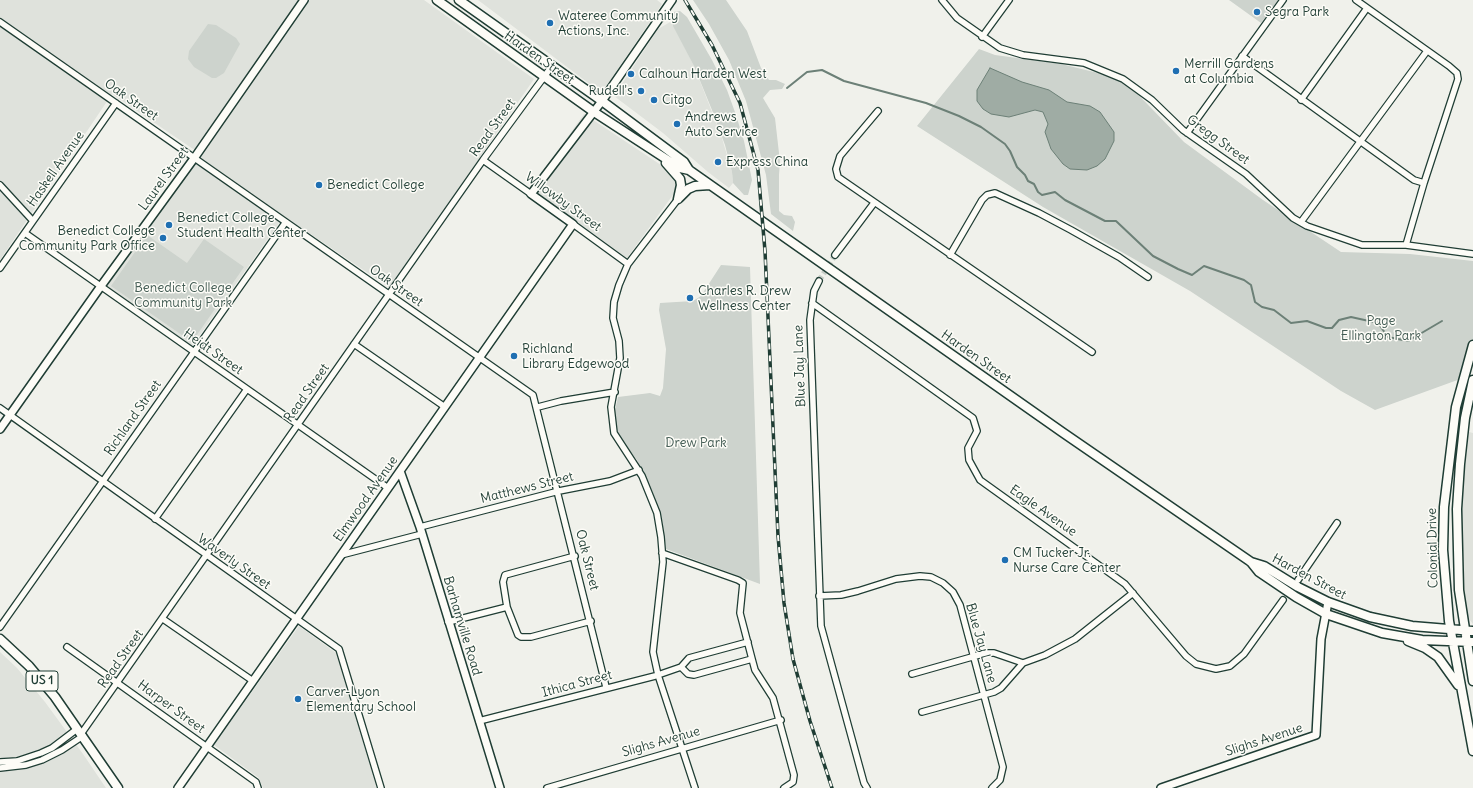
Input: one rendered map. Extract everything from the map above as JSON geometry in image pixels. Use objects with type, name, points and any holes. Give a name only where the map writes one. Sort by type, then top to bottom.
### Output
[{"type":"main road","name":"Harden Street","points":[[437,0],[594,112],[680,168],[689,170],[711,185],[1062,432],[1251,562],[1259,572],[1276,584],[1326,614],[1364,628],[1400,637],[1453,642],[1470,642]]},
{"type":"main road","name":"Harden Street","points":[[459,0],[602,100],[684,162],[689,170]]},
{"type":"main road","points":[[654,151],[679,177],[681,185],[678,199]]},
{"type":"main road","points":[[678,199],[688,189],[695,186],[711,185]]},
{"type":"main road","name":"Colonial Drive","points":[[1473,345],[1456,407],[1444,507],[1443,550],[1451,631],[1473,751]]},
{"type":"main road","name":"Colonial Drive","points":[[1473,380],[1465,418],[1457,509],[1459,590],[1469,631],[1473,681]]},
{"type":"main road","name":"Harden Street","points":[[1251,562],[1264,566],[1298,587],[1328,602],[1370,617],[1392,623],[1451,631],[1469,631]]},
{"type":"main road","points":[[1400,637],[1425,648],[1438,657],[1462,691]]},
{"type":"main road","name":"US 1","points":[[0,639],[29,666],[80,733],[118,788]]},
{"type":"street","name":"Laurel Street","points":[[0,429],[101,286],[195,157],[304,0]]},
{"type":"street","points":[[531,194],[594,112],[672,0]]},
{"type":"street","name":"Gregg Street","points":[[942,0],[957,18],[982,37],[1012,52],[1084,63],[1115,75],[1152,100],[1187,133],[1246,174],[1293,218],[1301,222],[1330,235],[1362,245],[1406,245],[1473,254]]},
{"type":"street","points":[[982,37],[1009,0]]},
{"type":"street","points":[[1187,133],[1283,0]]},
{"type":"street","points":[[1356,0],[1457,73],[1458,79],[1424,183],[1406,245]]},
{"type":"street","points":[[1301,100],[1367,8]]},
{"type":"street","name":"Oak Street","points":[[0,22],[195,157],[285,223],[533,395],[538,407],[606,687]]},
{"type":"street","points":[[1301,222],[1427,51]]},
{"type":"street","points":[[1242,56],[1414,180],[1424,183]]},
{"type":"street","name":"Read Street","points":[[0,768],[42,760],[57,752],[80,733],[118,683],[483,160],[552,66]]},
{"type":"street","name":"Haskell Avenue","points":[[0,268],[116,103]]},
{"type":"street","points":[[878,111],[840,156],[836,169],[838,177],[1092,352]]},
{"type":"street","name":"Willowby Street","points":[[483,160],[628,264]]},
{"type":"street","points":[[0,185],[32,221]]},
{"type":"street","points":[[950,255],[982,200],[987,195],[995,193],[1039,213],[1071,230],[1119,257],[1148,276]]},
{"type":"street","points":[[678,199],[628,264],[619,285],[614,302],[612,318],[619,341],[620,358],[615,392],[611,407],[614,433],[639,470],[648,488],[657,513],[663,562],[653,652],[658,675],[695,788]]},
{"type":"street","points":[[835,255],[874,203]]},
{"type":"street","name":"Richland Street","points":[[0,627],[285,223]]},
{"type":"street","name":"Elmwood Avenue","points":[[181,787],[296,619],[573,224]]},
{"type":"street","name":"Heidt Street","points":[[25,233],[388,488]]},
{"type":"street","name":"Blue Jay Lane","points":[[819,281],[814,291],[810,320],[821,626],[864,783],[867,788]]},
{"type":"street","name":"Eagle Avenue","points":[[812,303],[973,418],[978,431],[968,448],[969,460],[980,480],[1119,579],[1133,593],[1186,656],[1196,664],[1216,670],[1230,666],[1244,654],[1284,600]]},
{"type":"street","points":[[354,344],[445,407]]},
{"type":"street","points":[[155,519],[247,389]]},
{"type":"street","points":[[538,407],[561,400],[615,392]]},
{"type":"street","name":"Waverly Street","points":[[0,408],[206,556],[339,649],[381,788]]},
{"type":"street","name":"Matthews Street","points":[[341,555],[421,530],[559,491],[610,481],[639,470]]},
{"type":"street","name":"Barhamville Road","points":[[400,471],[421,530],[500,788]]},
{"type":"street","points":[[1299,579],[1337,523]]},
{"type":"street","points":[[662,553],[743,583],[740,614],[755,670],[773,698],[794,775],[793,782],[784,788]]},
{"type":"street","points":[[575,556],[513,571],[505,575],[503,582],[507,607],[518,635],[521,637],[531,637],[591,621]]},
{"type":"street","name":"Blue Jay Lane","points":[[819,596],[858,591],[896,579],[920,576],[931,577],[943,583],[953,592],[960,605],[1003,768],[1000,780],[992,788]]},
{"type":"street","points":[[922,712],[984,695],[1001,688],[1023,663],[1045,656],[1075,639],[1133,593]]},
{"type":"street","name":"Slighs Avenue","points":[[1161,788],[1316,735],[1318,676],[1328,602]]},
{"type":"street","points":[[448,622],[507,607]]},
{"type":"street","points":[[163,618],[253,681]]},
{"type":"street","name":"Ithica Street","points":[[479,721],[606,687],[658,675],[681,667],[689,658],[748,642]]},
{"type":"street","name":"Harper Street","points":[[67,648],[256,782],[258,788]]},
{"type":"street","points":[[912,674],[974,656],[994,653],[1023,663]]},
{"type":"street","points":[[681,667],[688,674],[694,675],[752,659]]},
{"type":"street","name":"Slighs Avenue","points":[[548,788],[780,720]]},
{"type":"street","points":[[0,762],[16,761],[41,753],[80,733]]},
{"type":"shaded area","name":"Benedict College","points":[[0,0],[424,0],[534,79],[390,288],[284,216],[192,346],[107,286],[199,153],[112,94],[0,260]]},
{"type":"shaded area","points":[[478,0],[657,0],[662,4],[607,85],[601,88],[595,88]]},
{"type":"shaded area","points":[[672,21],[694,66],[721,135],[732,172],[733,183],[729,188],[663,133],[614,96],[658,29]]},
{"type":"shaded area","points":[[990,68],[1022,82],[1049,90],[1067,102],[1090,106],[1100,112],[1114,132],[1114,141],[1105,159],[1097,166],[1087,170],[1070,169],[1063,164],[1051,149],[1045,132],[1048,124],[1043,112],[1035,110],[1009,117],[991,114],[983,109],[977,101],[977,90]]},
{"type":"shaded area","points":[[584,114],[676,175],[678,188],[627,258],[531,188]]},
{"type":"shaded area","points":[[1469,432],[1473,433],[1473,624],[1469,619],[1465,608],[1462,551],[1462,495]]},
{"type":"shaded area","name":"Carver-Lyon Elementary School","points":[[299,626],[336,653],[377,788],[263,788],[259,778],[214,745]]},
{"type":"shaded area","points":[[0,652],[17,668],[45,702],[106,788],[0,788]]},
{"type":"green space","points":[[693,0],[726,0],[747,31],[761,68],[769,80],[776,80],[785,84],[782,89],[770,90],[763,98],[775,118],[780,162],[779,211],[784,215],[792,216],[795,222],[793,231],[771,214],[766,175],[746,101],[729,60],[709,24]]},
{"type":"green space","name":"Segra Park","points":[[1229,0],[1278,0],[1261,23]]},
{"type":"green space","points":[[680,11],[687,17],[712,60],[727,90],[744,141],[752,180],[748,195],[744,195],[733,183],[732,172],[725,145],[712,110],[694,66],[673,26],[673,12]]},
{"type":"green space","points":[[208,24],[216,25],[236,38],[240,44],[224,73],[216,78],[212,78],[194,67],[188,59],[189,51]]},
{"type":"green space","name":"Page Ellington Park","points":[[979,49],[995,55],[1061,64],[1123,79],[1184,142],[1263,200],[1341,252],[1410,254],[1473,261],[1473,342],[1463,378],[1375,410],[1341,391],[1190,291],[1043,207],[917,126]]},
{"type":"green space","name":"Benedict College Community Park","points":[[147,235],[187,263],[204,239],[244,267],[192,342],[111,286]]},
{"type":"green space","name":"Drew Park","points":[[721,265],[750,267],[760,584],[666,549],[661,519],[653,493],[637,460],[621,439],[616,427],[614,415],[618,397],[650,393],[660,396],[663,388],[666,349],[659,310],[660,303],[693,301],[701,296]]},
{"type":"waterway","points":[[787,88],[807,72],[822,70],[844,81],[926,103],[959,116],[981,127],[1005,144],[1017,167],[1025,175],[1028,181],[1034,184],[1038,192],[1042,195],[1055,192],[1065,200],[1105,221],[1116,221],[1153,256],[1192,275],[1204,266],[1244,280],[1251,285],[1255,302],[1262,307],[1274,310],[1291,323],[1307,321],[1326,328],[1332,328],[1339,320],[1351,317],[1378,323],[1388,337],[1408,341],[1442,321]]},
{"type":"tunnel","points":[[819,281],[835,255]]},
{"type":"railway","points":[[685,0],[712,45],[740,103],[758,170],[765,251],[778,536],[784,603],[793,659],[810,721],[832,788]]},
{"type":"place","name":"Segra Park","points":[[1257,12]]},
{"type":"place","name":"Wateree Community Actions, Inc.","points":[[550,23]]},
{"type":"place","name":"Merrill Gardens at Columbia","points":[[1176,71]]},
{"type":"place","name":"Calhoun Harden West","points":[[631,74]]},
{"type":"place","name":"Rudell's","points":[[641,91]]},
{"type":"place","name":"Citgo","points":[[654,100]]},
{"type":"place","name":"Andrews Auto Service","points":[[677,124]]},
{"type":"place","name":"Express China","points":[[718,162]]},
{"type":"place","name":"Benedict College","points":[[319,185]]},
{"type":"place","name":"Benedict College Student Health Center","points":[[169,225]]},
{"type":"place","name":"Benedict College Community Park Office","points":[[163,238]]},
{"type":"place","name":"Charles R. Drew Wellness Center","points":[[690,298]]},
{"type":"place","name":"Richland Library Edgewood","points":[[514,356]]},
{"type":"place","name":"CM Tucker Jr. Nurse Care Center","points":[[1005,560]]},
{"type":"place","name":"Carver-Lyon Elementary School","points":[[298,699]]}]
